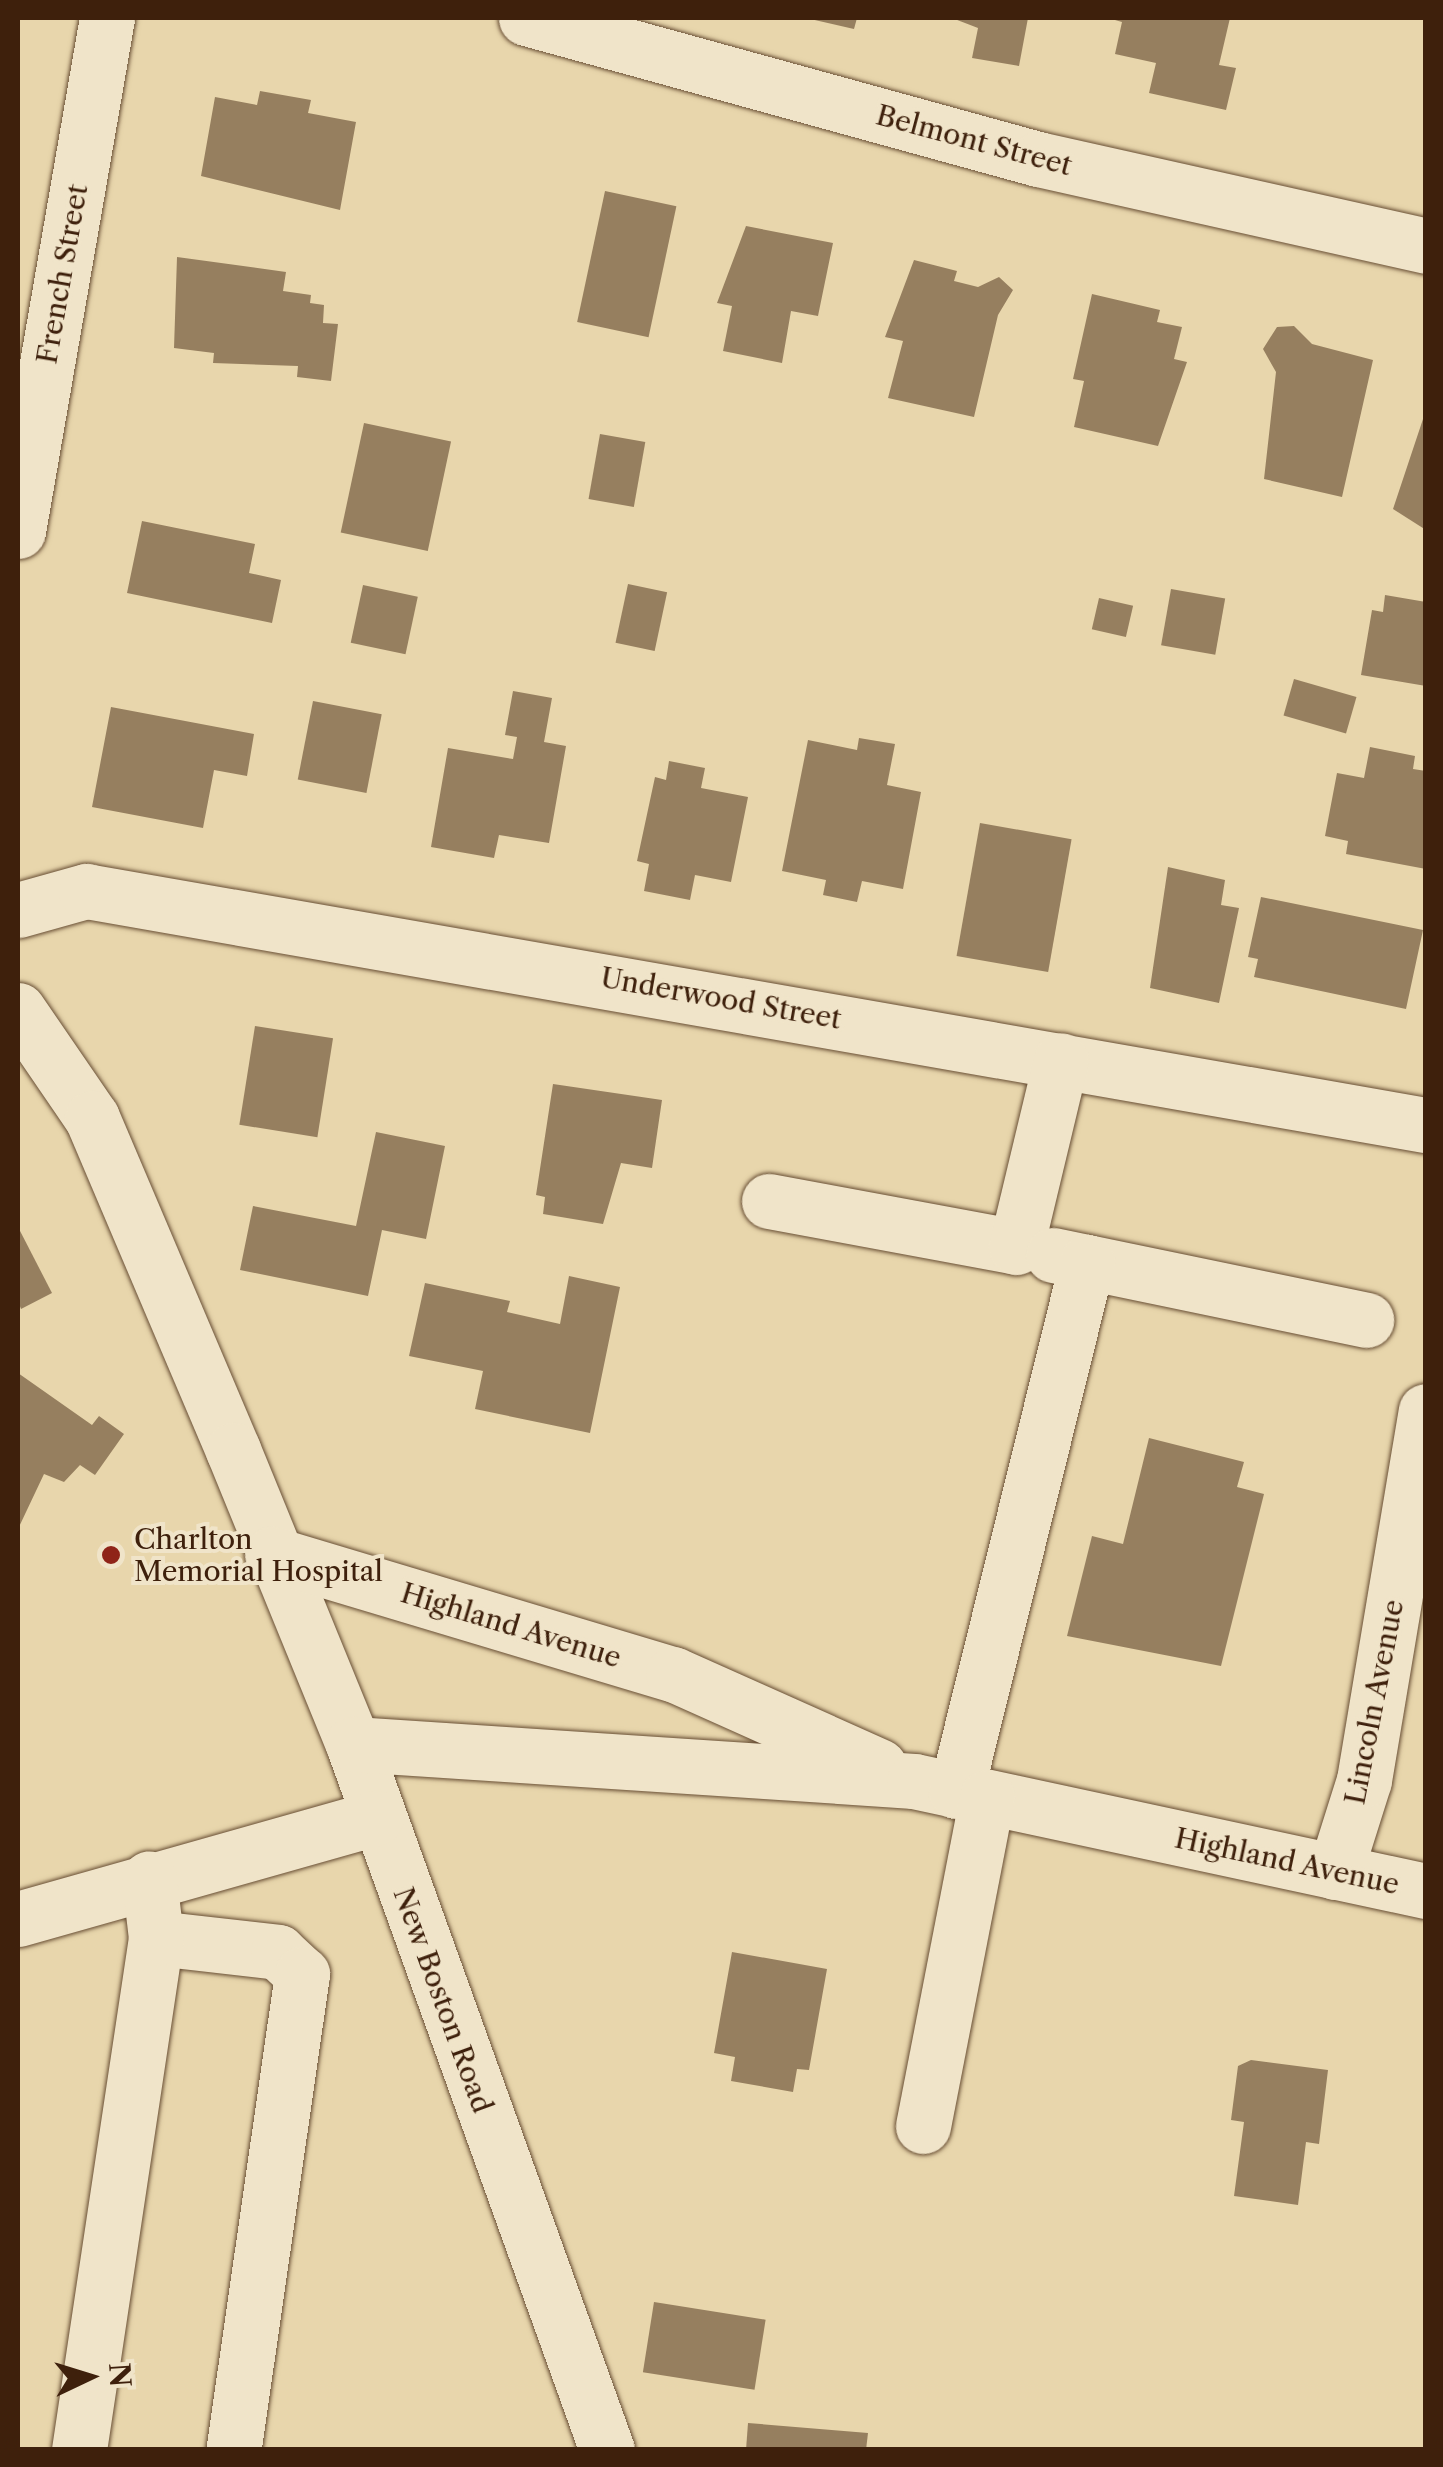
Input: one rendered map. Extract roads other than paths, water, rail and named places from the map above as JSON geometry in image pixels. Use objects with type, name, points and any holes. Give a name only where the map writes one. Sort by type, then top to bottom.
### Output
[{"type":"street","name":"French Street","points":[[18,531],[107,18]]},
{"type":"street","name":"Belmont Street","points":[[526,18],[1038,159],[1426,246]]},
{"type":"street","name":"Underwood Street","points":[[18,910],[86,891],[1426,1124]]},
{"type":"street","points":[[18,1010],[92,1118],[272,1554]]},
{"type":"street","points":[[1016,1247],[1060,1060]]},
{"type":"street","points":[[769,1201],[1016,1247],[1366,1320]]},
{"type":"street","points":[[923,2126],[952,1790],[1087,1262]]},
{"type":"street","name":"Lincoln Avenue","points":[[1335,1872],[1364,1780],[1419,1487],[1426,1412]]},
{"type":"street","name":"New Boston Road","points":[[272,1554],[353,1744],[376,1818],[607,2450]]},
{"type":"street","name":"Highland Avenue","points":[[272,1554],[673,1674],[952,1790]]},
{"type":"street","name":"Highland Avenue","points":[[353,1744],[952,1790],[1426,1891]]},
{"type":"street","points":[[18,1918],[149,1878],[376,1818]]},
{"type":"street","points":[[78,2450],[156,1938],[149,1878]]},
{"type":"street","points":[[156,1938],[278,1952],[302,1974],[233,2450]]},
{"type":"place","name":"Charlton Memorial Hospital","points":[[111,1555]]}]
